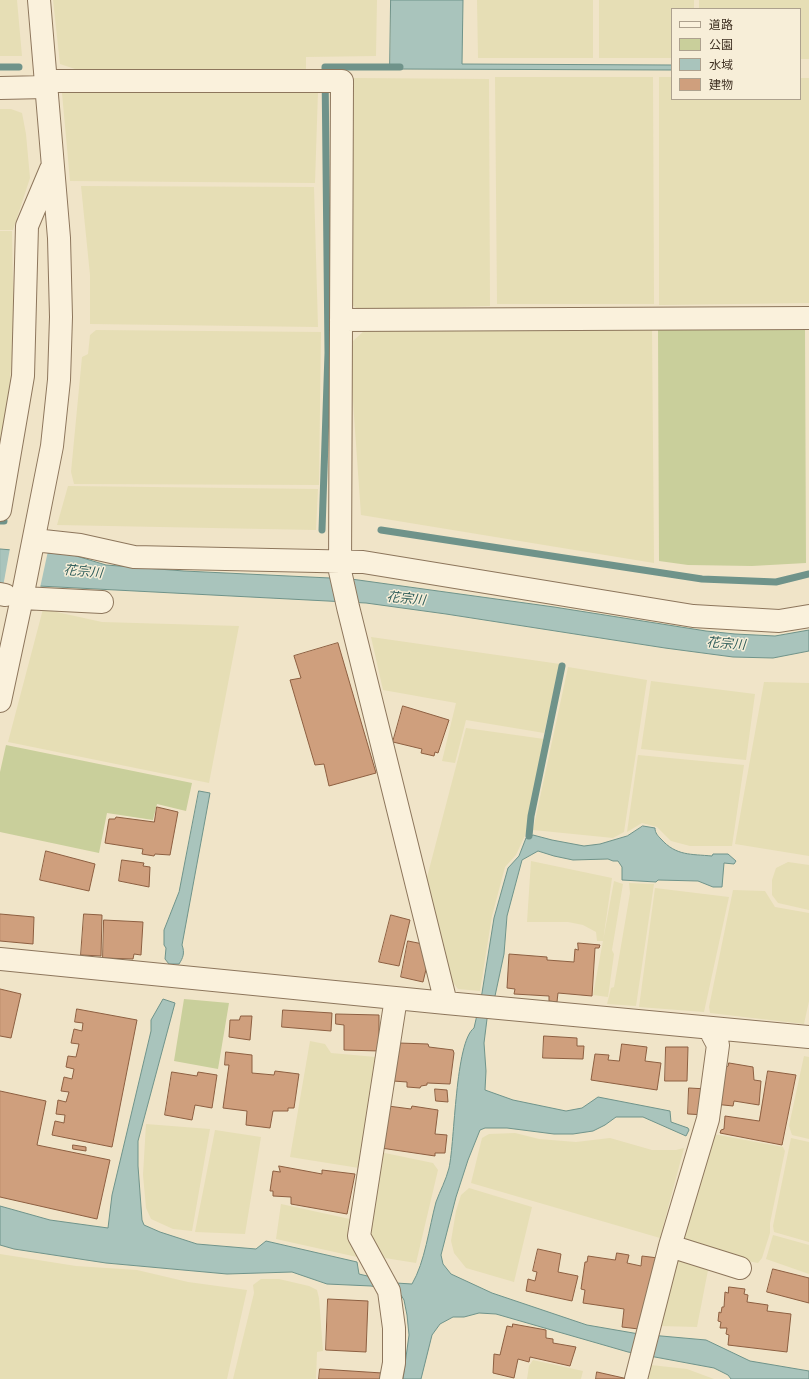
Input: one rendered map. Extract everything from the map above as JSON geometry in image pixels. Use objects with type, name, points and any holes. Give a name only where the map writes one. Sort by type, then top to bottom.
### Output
[{"type":"street","points":[[0,701],[13,595],[33,543],[52,446],[59,380],[61,316],[59,238],[39,0]]},
{"type":"street","points":[[0,88],[45,84],[342,81],[340,566],[348,607],[446,1003]]},
{"type":"street","points":[[0,510],[23,376],[27,226],[53,165]]},
{"type":"street","points":[[341,320],[809,318]]},
{"type":"street","points":[[33,543],[80,545],[134,557],[340,566],[363,562],[693,616],[779,621],[809,616]]},
{"type":"street","points":[[13,595],[102,602]]},
{"type":"street","points":[[0,958],[446,1003],[809,1037]]},
{"type":"street","points":[[391,1379],[394,1363],[394,1328],[389,1291],[359,1236],[396,998]]},
{"type":"street","points":[[636,1379],[670,1246],[708,1119],[718,1045],[709,1028]]},
{"type":"street","points":[[670,1246],[740,1268]]},
{"type":"shaded area","points":[[0,0],[17,0],[22,56],[0,56]]},
{"type":"shaded area","points":[[53,0],[377,0],[376,56],[306,57],[306,70],[81,71],[60,64]]},
{"type":"shaded area","points":[[477,0],[593,0],[593,58],[478,58]]},
{"type":"shaded area","points":[[599,0],[694,0],[694,8],[671,8],[671,58],[599,58]]},
{"type":"shaded area","points":[[699,0],[809,0],[809,59],[801,59],[801,8],[699,8]]},
{"type":"shaded area","points":[[495,77],[653,77],[654,304],[497,304]]},
{"type":"shaded area","points":[[659,77],[671,77],[671,100],[801,100],[801,78],[809,78],[809,303],[659,305]]},
{"type":"shaded area","points":[[354,78],[489,79],[490,306],[359,310],[351,304]]},
{"type":"shaded area","points":[[71,90],[318,91],[315,183],[70,181],[62,93]]},
{"type":"shaded area","points":[[0,109],[11,109],[22,113],[26,134],[30,178],[13,230],[0,230]]},
{"type":"shaded area","points":[[81,186],[314,187],[318,327],[90,324],[90,275]]},
{"type":"shaded area","points":[[0,231],[12,231],[14,336],[8,402],[0,440]]},
{"type":"shaded area","points":[[652,327],[654,563],[361,515],[350,359],[353,341],[364,331]]},
{"type":"shaded area","points":[[96,330],[321,332],[319,485],[74,484],[71,472],[82,357],[88,354],[90,335]]},
{"type":"shaded area","points":[[68,486],[318,489],[316,530],[57,525]]},
{"type":"shaded area","points":[[43,609],[102,622],[239,626],[209,783],[8,742]]},
{"type":"shaded area","points":[[371,637],[560,664],[544,733],[466,720],[455,763],[442,761],[456,703],[383,690]]},
{"type":"shaded area","points":[[568,667],[647,680],[624,832],[613,838],[533,830]]},
{"type":"shaded area","points":[[651,681],[755,694],[746,760],[641,749]]},
{"type":"shaded area","points":[[764,682],[809,683],[809,856],[735,844]]},
{"type":"shaded area","points":[[466,728],[544,739],[527,831],[516,855],[505,867],[492,916],[480,991],[458,989],[450,979],[425,885]]},
{"type":"shaded area","points":[[638,755],[744,765],[732,846],[690,846],[671,841],[657,827],[642,823],[627,832]]},
{"type":"shaded area","points":[[531,861],[612,878],[603,941],[597,941],[596,932],[583,925],[568,922],[527,922]]},
{"type":"shaded area","points":[[788,862],[809,865],[809,910],[778,903],[772,895],[772,880],[776,868]]},
{"type":"shaded area","points":[[614,881],[623,884],[612,950],[614,954],[608,997],[593,995]]},
{"type":"shaded area","points":[[629,883],[654,884],[636,1006],[607,1004],[611,988],[614,987],[630,893]]},
{"type":"shaded area","points":[[655,888],[729,897],[704,1012],[639,1007]]},
{"type":"shaded area","points":[[733,890],[765,891],[775,907],[809,913],[809,1001],[804,1024],[710,1013],[709,1007]]},
{"type":"shaded area","points":[[310,1041],[325,1044],[331,1053],[376,1057],[359,1168],[290,1157]]},
{"type":"shaded area","points":[[804,1056],[809,1057],[809,1139],[792,1135],[789,1126]]},
{"type":"shaded area","points":[[146,1124],[210,1129],[192,1231],[173,1229],[151,1219],[146,1208],[143,1175]]},
{"type":"shaded area","points":[[215,1130],[261,1137],[245,1234],[195,1232]]},
{"type":"shaded area","points":[[515,1133],[539,1139],[576,1142],[610,1138],[652,1150],[676,1150],[684,1148],[660,1238],[471,1183],[482,1138],[489,1134]]},
{"type":"shaded area","points":[[708,1133],[783,1147],[785,1151],[770,1223],[770,1233],[762,1258],[758,1263],[678,1245]]},
{"type":"shaded area","points":[[791,1138],[809,1142],[809,1242],[774,1232],[773,1226]]},
{"type":"shaded area","points":[[380,1152],[433,1163],[438,1170],[416,1263],[385,1258],[365,1231]]},
{"type":"shaded area","points":[[469,1188],[532,1207],[514,1282],[466,1268],[454,1253],[451,1241],[456,1211],[461,1195]]},
{"type":"shaded area","points":[[281,1204],[350,1219],[357,1257],[276,1239]]},
{"type":"shaded area","points":[[773,1235],[809,1245],[809,1274],[766,1259]]},
{"type":"shaded area","points":[[0,1254],[76,1266],[137,1270],[188,1282],[247,1290],[227,1379],[0,1379]]},
{"type":"shaded area","points":[[674,1256],[709,1265],[697,1327],[660,1326]]},
{"type":"shaded area","points":[[261,1279],[279,1279],[309,1286],[317,1290],[319,1298],[323,1351],[317,1352],[316,1379],[233,1379],[254,1293],[253,1285]]},
{"type":"shaded area","points":[[533,1360],[583,1371],[581,1379],[527,1379],[529,1366]]},
{"type":"shaded area","points":[[651,1365],[687,1369],[714,1379],[647,1379]]},
{"type":"green space","points":[[658,328],[805,328],[806,563],[752,566],[688,565],[659,561]]},
{"type":"green space","points":[[6,745],[192,783],[186,811],[157,804],[153,820],[107,813],[99,853],[0,832],[0,772]]},
{"type":"green space","points":[[184,999],[229,1003],[218,1069],[174,1061]]},
{"type":"water","points":[[391,0],[463,0],[462,64],[671,65],[671,70],[390,69]]},
{"type":"water","name":"花宗川","points":[[0,549],[73,555],[106,565],[184,571],[351,579],[735,634],[775,636],[809,630],[809,651],[773,658],[733,657],[366,603],[0,584]]},
{"type":"water","points":[[199,791],[210,793],[182,945],[183,955],[179,964],[169,964],[165,959],[166,948],[164,945],[164,930],[179,892]]},
{"type":"water","points":[[643,826],[655,828],[658,836],[672,849],[684,853],[712,856],[713,854],[728,854],[736,861],[734,864],[724,863],[722,887],[713,887],[698,881],[658,880],[656,882],[622,880],[622,867],[618,861],[608,859],[573,860],[538,851],[522,860],[507,916],[504,954],[495,996],[487,1019],[484,1043],[486,1071],[485,1090],[513,1100],[566,1111],[582,1108],[598,1097],[670,1111],[671,1122],[688,1128],[689,1130],[686,1136],[643,1117],[616,1117],[593,1131],[573,1134],[554,1134],[507,1128],[485,1128],[480,1130],[456,1197],[441,1255],[443,1264],[451,1274],[492,1293],[587,1325],[639,1334],[706,1340],[750,1361],[809,1371],[809,1379],[731,1379],[728,1375],[714,1368],[628,1352],[496,1314],[479,1313],[464,1317],[453,1317],[440,1324],[432,1335],[421,1379],[403,1379],[409,1335],[407,1315],[404,1300],[401,1295],[394,1291],[371,1286],[327,1284],[292,1272],[227,1274],[106,1263],[14,1249],[0,1245],[0,1206],[50,1220],[108,1228],[112,1195],[151,1031],[151,1020],[163,999],[175,1003],[138,1141],[138,1166],[142,1220],[144,1225],[197,1244],[256,1249],[266,1241],[357,1262],[359,1274],[396,1283],[412,1284],[420,1266],[436,1202],[449,1168],[459,1071],[468,1037],[474,1028],[482,993],[494,918],[508,868],[519,856],[526,838],[533,835],[584,846],[600,844],[627,836]]},
{"type":"pier","points":[[10,548],[48,551],[40,588],[3,587]]},
{"type":"building","points":[[338,643],[376,773],[329,786],[324,764],[315,765],[290,680],[301,678],[294,656]]},
{"type":"building","points":[[403,706],[449,720],[438,753],[435,752],[434,756],[421,753],[422,749],[393,742]]},
{"type":"building","points":[[157,807],[178,812],[170,855],[155,854],[154,856],[142,854],[143,849],[105,843],[109,819],[115,819],[116,817],[154,822]]},
{"type":"building","points":[[46,851],[95,864],[89,891],[40,880]]},
{"type":"building","points":[[122,860],[144,863],[143,866],[150,867],[149,887],[119,881]]},
{"type":"building","points":[[0,914],[34,917],[33,944],[0,941]]},
{"type":"building","points":[[84,914],[102,915],[101,956],[81,955]]},
{"type":"building","points":[[391,915],[410,920],[399,966],[379,962]]},
{"type":"building","points":[[104,920],[143,922],[141,955],[134,954],[133,959],[103,958]]},
{"type":"building","points":[[408,941],[423,944],[428,961],[423,982],[401,977]]},
{"type":"building","points":[[578,943],[600,945],[599,948],[595,948],[592,996],[558,993],[557,1002],[549,1001],[549,996],[514,994],[515,989],[507,988],[509,954],[547,957],[547,960],[574,962],[575,949],[578,950]]},
{"type":"building","points":[[0,989],[21,994],[11,1038],[0,1036]]},
{"type":"building","points":[[77,1009],[137,1020],[112,1147],[52,1135],[55,1121],[64,1123],[65,1115],[56,1114],[58,1100],[66,1102],[69,1092],[61,1091],[64,1077],[72,1079],[74,1069],[66,1067],[68,1056],[76,1057],[79,1044],[71,1043],[74,1029],[82,1031],[83,1023],[75,1022]]},
{"type":"building","points":[[283,1010],[332,1013],[331,1031],[282,1027]]},
{"type":"building","points":[[336,1014],[379,1015],[379,1051],[344,1050],[344,1025],[336,1024]]},
{"type":"building","points":[[241,1016],[252,1016],[250,1040],[229,1037],[230,1020],[239,1020]]},
{"type":"building","points":[[544,1036],[577,1038],[577,1046],[584,1046],[583,1059],[543,1058]]},
{"type":"building","points":[[399,1043],[428,1044],[429,1047],[453,1050],[454,1053],[450,1084],[427,1083],[427,1085],[421,1086],[420,1088],[407,1087],[407,1082],[393,1081]]},
{"type":"building","points":[[622,1044],[647,1047],[645,1061],[661,1063],[657,1090],[591,1080],[595,1054],[609,1055],[608,1060],[619,1061]]},
{"type":"building","points":[[666,1047],[688,1047],[687,1081],[665,1081]]},
{"type":"building","points":[[226,1052],[252,1055],[252,1073],[274,1075],[275,1071],[299,1074],[294,1108],[288,1108],[288,1111],[273,1111],[270,1128],[246,1125],[247,1111],[223,1108],[229,1065],[225,1065]]},
{"type":"building","points":[[729,1063],[753,1067],[754,1080],[761,1081],[759,1105],[734,1101],[733,1106],[714,1104],[725,1068]]},
{"type":"building","points":[[768,1071],[796,1075],[782,1145],[720,1133],[721,1130],[724,1129],[725,1116],[759,1121]]},
{"type":"building","points":[[172,1072],[197,1076],[198,1072],[217,1075],[212,1108],[195,1105],[192,1120],[165,1115]]},
{"type":"building","points":[[689,1088],[707,1089],[706,1115],[688,1114]]},
{"type":"building","points":[[435,1089],[447,1090],[448,1102],[436,1101]]},
{"type":"building","points":[[0,1091],[46,1101],[37,1145],[110,1160],[97,1219],[0,1197]]},
{"type":"building","points":[[388,1106],[411,1109],[412,1106],[438,1110],[435,1134],[447,1135],[445,1153],[435,1153],[435,1156],[381,1148]]},
{"type":"building","points":[[73,1145],[86,1147],[86,1151],[73,1149]]},
{"type":"building","points":[[279,1166],[322,1174],[322,1170],[355,1174],[347,1214],[291,1204],[291,1197],[273,1196],[273,1191],[270,1191],[273,1171],[280,1172]]},
{"type":"building","points":[[538,1249],[561,1254],[558,1272],[578,1276],[572,1301],[526,1291],[528,1279],[535,1281],[537,1272],[533,1271]]},
{"type":"building","points":[[617,1253],[629,1255],[627,1263],[641,1266],[642,1256],[658,1258],[647,1330],[622,1327],[624,1309],[583,1303],[585,1290],[581,1289],[585,1262],[587,1262],[588,1256],[615,1260]]},
{"type":"building","points":[[773,1269],[809,1278],[809,1303],[767,1292]]},
{"type":"building","points":[[729,1287],[745,1289],[744,1294],[748,1295],[747,1302],[768,1305],[767,1311],[791,1314],[787,1352],[728,1345],[729,1335],[726,1334],[727,1328],[720,1328],[721,1322],[718,1321],[719,1312],[721,1313],[722,1307],[724,1307],[725,1292],[728,1293]]},
{"type":"building","points":[[328,1299],[368,1301],[366,1352],[326,1350]]},
{"type":"building","points":[[513,1324],[546,1330],[546,1338],[553,1339],[553,1343],[576,1347],[570,1366],[530,1357],[529,1362],[518,1359],[514,1378],[493,1373],[494,1354],[500,1355],[507,1326],[512,1327]]},
{"type":"building","points":[[320,1369],[382,1373],[382,1379],[319,1379]]},
{"type":"building","points":[[597,1372],[628,1379],[596,1379]]},
{"type":"waterway","points":[[0,67],[19,67]]},
{"type":"waterway","points":[[322,530],[328,353],[325,67],[400,67]]},
{"type":"waterway","points":[[381,530],[702,579],[776,582],[809,574]]},
{"type":"waterway","points":[[529,836],[531,816],[562,666]]}]
